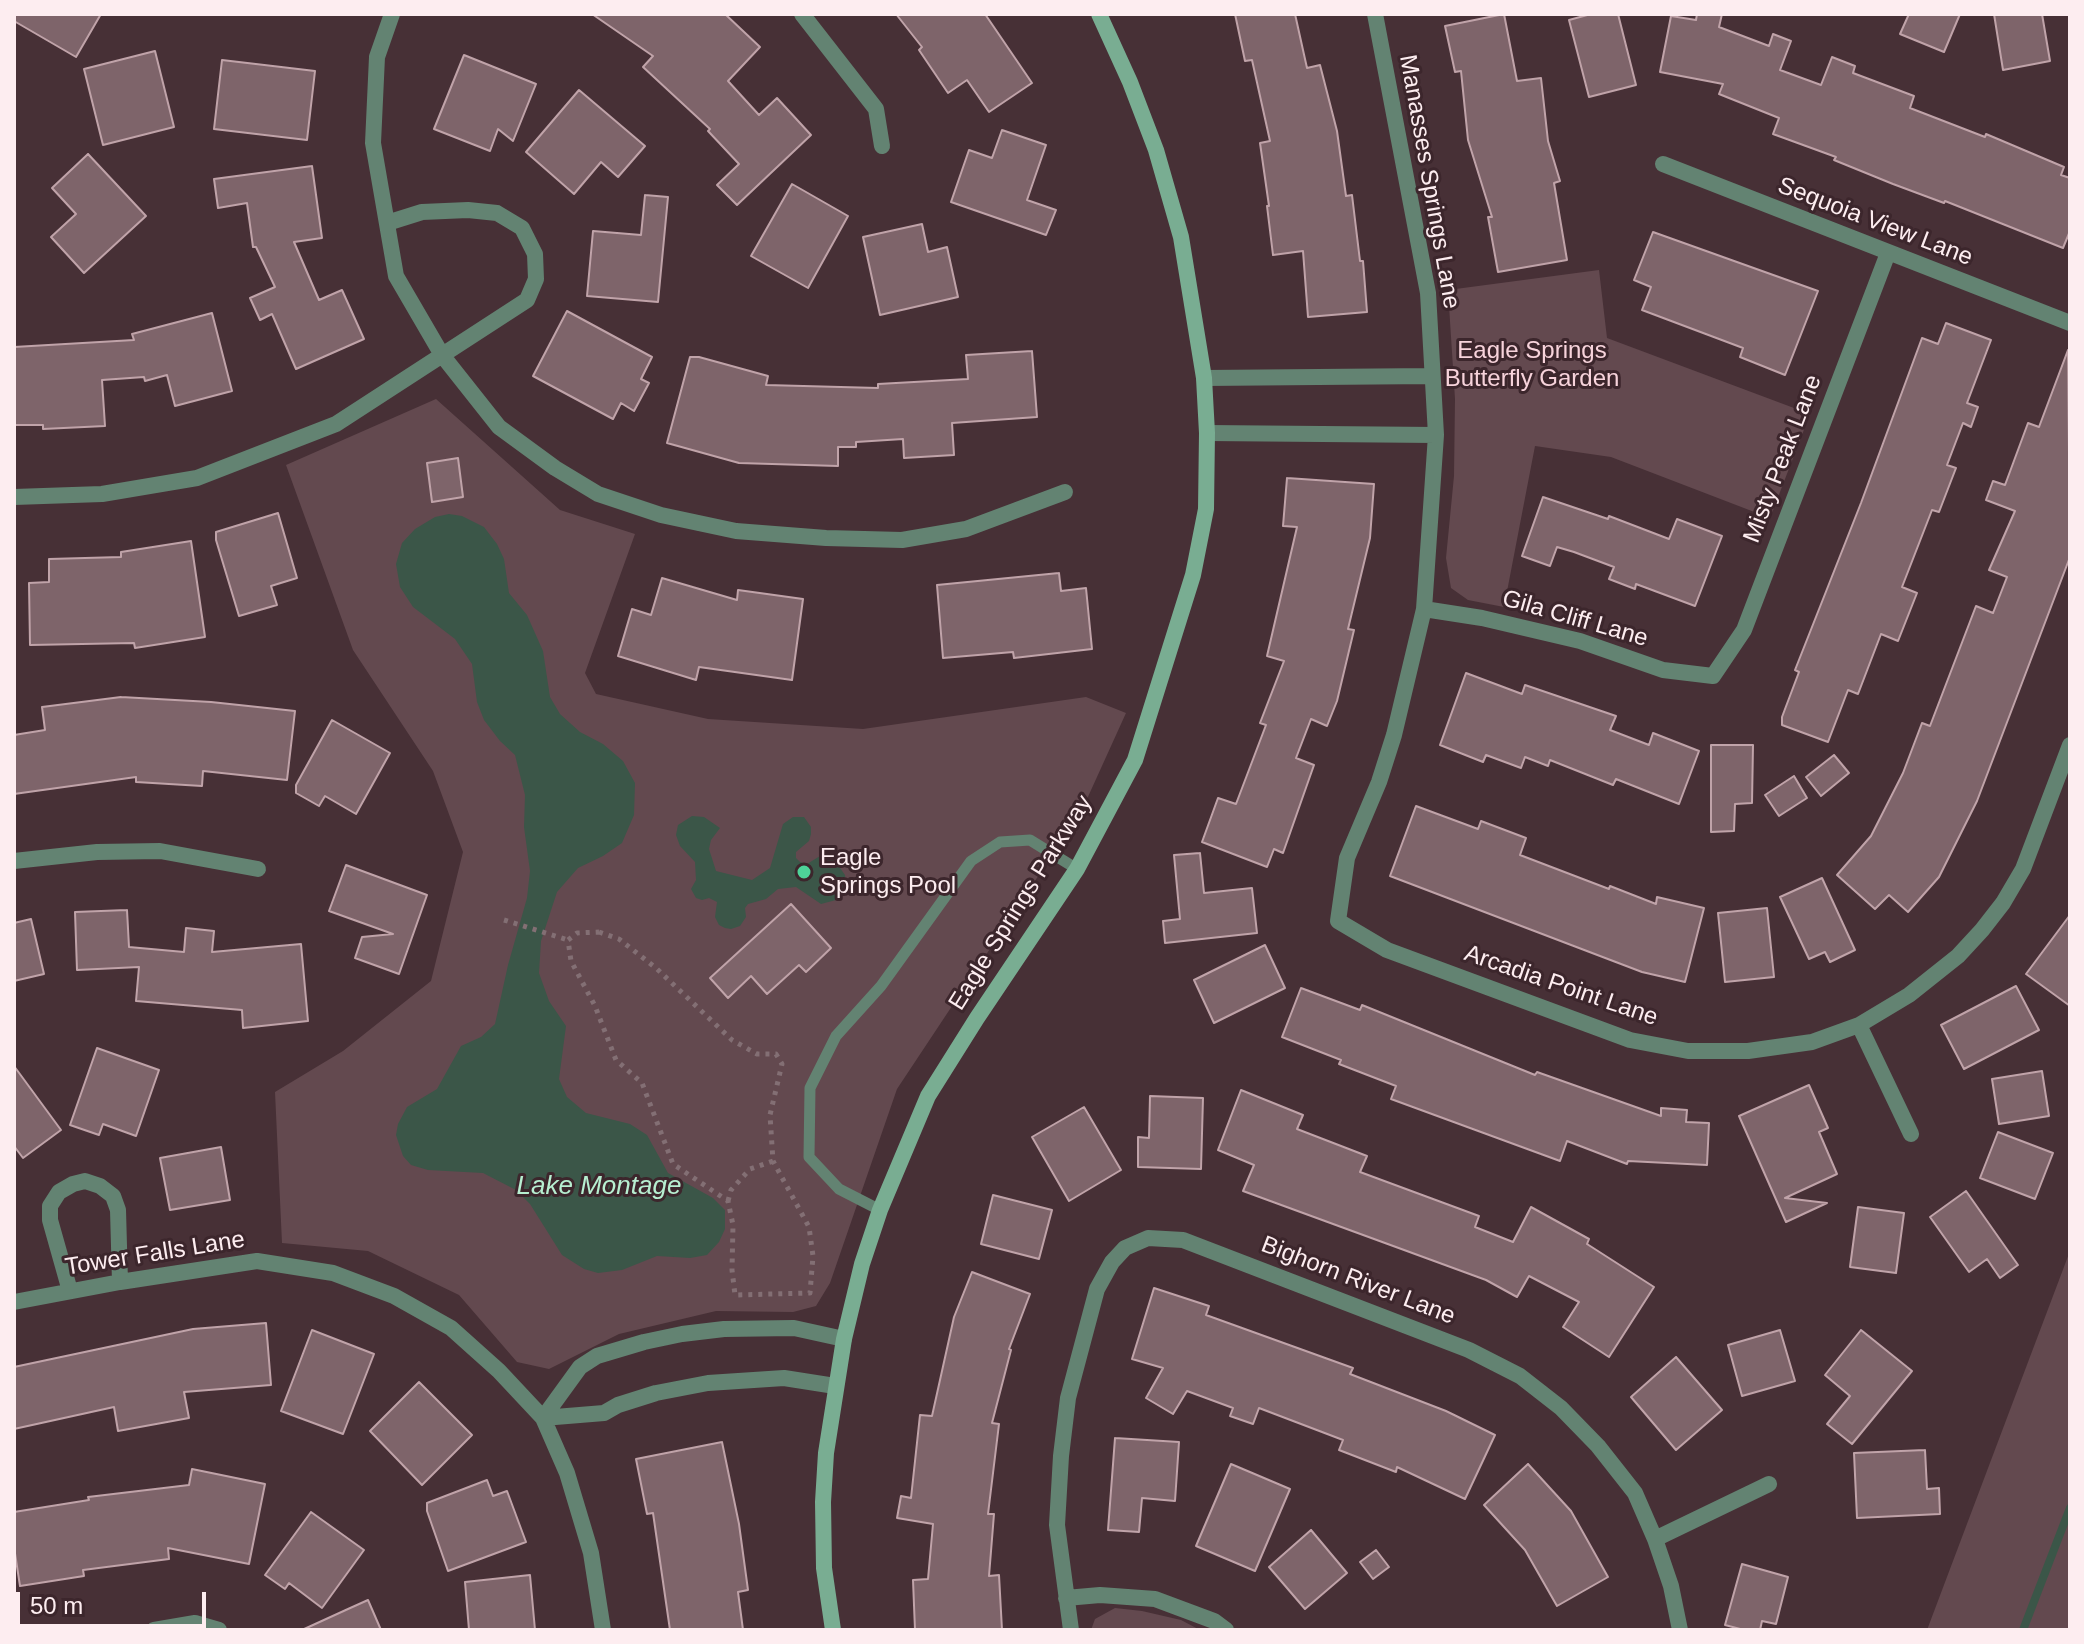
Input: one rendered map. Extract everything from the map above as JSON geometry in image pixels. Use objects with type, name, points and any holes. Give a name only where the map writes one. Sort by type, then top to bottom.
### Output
[{"type":"street","points":[[392,14],[377,57],[373,143],[396,276],[442,355],[499,427],[555,468],[598,494],[661,515],[736,531],[902,540],[966,529],[1065,492]]},
{"type":"street","points":[[802,14],[876,109],[882,146]]},
{"type":"street","name":"Eagle Springs Parkway","points":[[833,1630],[824,1568],[826,1453],[835,1386],[862,1264],[880,1210],[928,1096],[1077,869],[1135,760],[1193,575],[1206,509],[1204,378],[1181,237],[1156,150],[1099,14]]},
{"type":"street","name":"Manasses Springs Lane","points":[[1338,921],[1347,858],[1379,782],[1394,735],[1424,609],[1436,435],[1428,293],[1375,14]]},
{"type":"street","name":"Sequoia View Lane","points":[[1663,164],[2070,323]]},
{"type":"street","points":[[14,497],[102,494],[197,478],[336,424],[527,300],[536,279],[535,254],[522,228],[497,213],[468,210],[422,212],[387,223]]},
{"type":"street","name":"Misty Peak Lane","points":[[1713,676],[1744,630],[1888,253]]},
{"type":"street","points":[[1204,378],[1432,376]]},
{"type":"street","points":[[1207,433],[1436,435]]},
{"type":"street","name":"Gila Cliff Lane","points":[[1424,609],[1482,618],[1580,641],[1663,670],[1713,676]]},
{"type":"street","name":"Arcadia Point Lane","points":[[1338,921],[1387,950],[1630,1040],[1688,1051],[1748,1051],[1812,1042],[1859,1025],[1909,995],[1958,956],[1982,930],[2023,869],[2070,745]]},
{"type":"street","points":[[14,861],[97,852],[160,851],[258,869]]},
{"type":"street","points":[[1859,1025],[1911,1134]]},
{"type":"street","points":[[70,1291],[50,1220],[50,1206],[59,1192],[85,1181],[100,1186],[113,1196],[118,1210],[120,1282]]},
{"type":"street","name":"Bighorn River Lane","points":[[1066,1598],[1057,1525],[1068,1398],[1097,1289],[1112,1262],[1125,1248],[1148,1238],[1183,1240],[1469,1350],[1520,1376],[1561,1408],[1598,1446],[1635,1493],[1671,1586],[1680,1630]]},
{"type":"street","name":"Tower Falls Lane","points":[[14,1302],[257,1261],[333,1273],[394,1296],[451,1328],[499,1371],[543,1418],[567,1473],[591,1553],[603,1630]]},
{"type":"street","points":[[543,1418],[580,1367],[597,1356],[644,1342],[703,1331],[794,1328],[844,1339]]},
{"type":"street","points":[[543,1418],[604,1413],[618,1405],[656,1393],[708,1383],[784,1378],[835,1386]]},
{"type":"street","points":[[1655,1539],[1769,1484]]},
{"type":"street","points":[[1071,1630],[1066,1598],[1100,1595],[1155,1599],[1214,1621],[1226,1630]]},
{"type":"street","points":[[154,1630],[195,1623],[219,1630]]},
{"type":"lane","points":[[880,1210],[839,1189],[809,1157],[810,1088],[836,1036],[881,986],[971,861],[1000,842],[1030,840],[1077,869]]},
{"type":"path","points":[[504,920],[568,940]]},
{"type":"path","points":[[568,940],[577,933],[599,932],[619,939],[656,968],[732,1040],[757,1054],[776,1054],[782,1064],[770,1115],[773,1161],[809,1227],[813,1256],[810,1293],[735,1295],[733,1225],[728,1201],[731,1190],[750,1169],[773,1161]]},
{"type":"path","points":[[568,940],[571,961],[595,1006],[616,1060],[642,1083],[673,1164],[728,1201]]},
{"type":"green space","name":"Eagle Springs Butterfly Garden","points":[[1599,270],[1607,338],[1810,414],[1770,518],[1611,457],[1535,446],[1504,607],[1468,600],[1451,588],[1446,558],[1454,476],[1455,399],[1448,290]]},
{"type":"green space","points":[[436,399],[560,510],[635,534],[585,673],[596,694],[708,719],[863,729],[1086,697],[1126,713],[1082,810],[897,1089],[830,1283],[816,1306],[793,1312],[716,1311],[619,1334],[549,1369],[517,1362],[459,1295],[368,1251],[282,1243],[275,1092],[343,1051],[431,981],[463,852],[433,771],[353,650],[286,465]]},
{"type":"green space","points":[[2070,1251],[2070,1630],[1927,1630],[2022,1378]]},
{"type":"green space","points":[[1115,1608],[1181,1620],[1200,1630],[1091,1630],[1095,1619]]},
{"type":"water","name":"Lake Montage","points":[[449,514],[462,516],[484,527],[497,544],[504,559],[509,593],[527,615],[543,651],[550,697],[560,714],[580,732],[603,744],[623,761],[635,783],[634,815],[622,843],[578,868],[557,892],[541,941],[539,973],[549,1001],[566,1026],[559,1079],[567,1097],[586,1113],[630,1124],[647,1135],[668,1173],[713,1198],[725,1210],[725,1229],[719,1242],[707,1255],[690,1258],[657,1256],[622,1270],[598,1273],[584,1269],[562,1255],[530,1204],[516,1190],[483,1173],[428,1170],[411,1165],[403,1156],[396,1135],[407,1107],[437,1089],[461,1046],[481,1037],[495,1024],[527,898],[530,871],[524,827],[525,795],[515,755],[484,720],[477,702],[472,664],[455,639],[413,607],[400,587],[396,564],[402,543],[415,529],[435,517]]},
{"type":"water","name":"Eagle Springs Pool","points":[[692,816],[704,817],[720,828],[711,840],[709,849],[716,871],[752,880],[770,868],[783,824],[793,817],[804,817],[811,827],[811,834],[809,841],[796,852],[796,858],[807,864],[820,856],[833,858],[845,875],[846,888],[836,900],[821,904],[796,887],[778,889],[766,899],[748,904],[746,917],[740,926],[725,928],[719,925],[715,917],[717,902],[709,898],[696,898],[691,889],[696,880],[695,862],[680,846],[676,835],[678,825]]},
{"type":"building","points":[[14,14],[101,14],[76,57],[14,21]]},
{"type":"building","points":[[592,14],[725,14],[760,47],[728,81],[759,115],[777,98],[811,135],[737,205],[717,185],[739,164],[708,131],[710,129],[643,67],[653,56]]},
{"type":"building","points":[[896,14],[985,14],[1032,83],[989,112],[967,80],[948,93],[919,50],[922,47]]},
{"type":"building","points":[[1235,14],[1295,14],[1307,68],[1320,65],[1337,131],[1346,196],[1352,195],[1360,261],[1363,261],[1367,312],[1308,317],[1303,251],[1273,255],[1260,143],[1270,141],[1252,60],[1245,61]]},
{"type":"building","points":[[1504,14],[1517,81],[1541,78],[1548,141],[1560,181],[1554,183],[1567,260],[1498,272],[1488,217],[1492,217],[1468,140],[1461,71],[1455,72],[1445,26]]},
{"type":"building","points":[[1591,14],[1618,14],[1636,85],[1589,97],[1569,20]]},
{"type":"building","points":[[1697,14],[1722,14],[1719,27],[1769,46],[1773,34],[1791,41],[1780,70],[1821,85],[1832,57],[1855,66],[1853,73],[1914,96],[1910,108],[1985,137],[1986,134],[2064,167],[2061,175],[2070,178],[2070,231],[2063,248],[1945,201],[1893,184],[1834,160],[1836,157],[1773,134],[1779,118],[1719,94],[1723,84],[1660,72],[1671,16],[1696,20]]},
{"type":"building","points":[[1909,14],[1960,14],[1944,52],[1900,34]]},
{"type":"building","points":[[1994,14],[2042,14],[2050,61],[2003,70]]},
{"type":"building","points":[[155,51],[174,127],[103,145],[84,69]]},
{"type":"building","points":[[464,55],[536,84],[513,141],[498,129],[490,151],[434,129]]},
{"type":"building","points":[[222,60],[315,71],[307,140],[214,129]]},
{"type":"building","points":[[579,90],[645,146],[618,177],[601,162],[574,194],[526,152]]},
{"type":"building","points":[[1002,130],[1046,145],[1027,200],[1056,210],[1046,235],[951,202],[969,150],[992,158]]},
{"type":"building","points":[[88,154],[146,216],[84,273],[51,237],[76,214],[52,188]]},
{"type":"building","points":[[312,166],[322,238],[294,242],[319,300],[342,290],[364,339],[296,369],[272,314],[260,320],[250,298],[275,287],[256,247],[253,247],[247,203],[218,208],[214,179]]},
{"type":"building","points":[[792,184],[848,216],[808,288],[751,256]]},
{"type":"building","points":[[645,195],[668,197],[658,302],[587,296],[593,231],[641,235]]},
{"type":"building","points":[[922,224],[928,252],[947,247],[958,297],[880,315],[863,237]]},
{"type":"building","points":[[1653,232],[1818,291],[1785,375],[1740,357],[1743,348],[1642,310],[1651,287],[1634,280]]},
{"type":"building","points":[[567,311],[652,357],[641,379],[649,383],[634,411],[621,403],[613,419],[533,376]]},
{"type":"building","points":[[212,313],[232,391],[175,406],[167,375],[145,381],[144,377],[102,380],[105,426],[43,429],[43,425],[14,425],[14,347],[134,340],[132,334]]},
{"type":"building","points":[[1946,323],[1991,340],[1967,403],[1978,407],[1971,427],[1963,423],[1947,465],[1956,468],[1939,512],[1932,510],[1902,587],[1917,593],[1898,641],[1881,634],[1858,694],[1848,690],[1828,742],[1782,725],[1782,717],[1799,672],[1795,670],[1922,338],[1938,344]]},
{"type":"building","points":[[2068,350],[2070,557],[1977,801],[1939,877],[1908,912],[1889,895],[1875,909],[1837,875],[1871,836],[1903,773],[1922,723],[1930,726],[1976,606],[1993,613],[2007,577],[1989,570],[2015,511],[1986,500],[1993,481],[2005,485],[2028,423],[2039,427]]},
{"type":"building","points":[[1032,351],[1037,417],[952,423],[954,455],[904,458],[903,439],[856,442],[856,447],[838,447],[838,466],[739,463],[667,443],[690,357],[768,376],[766,385],[878,388],[878,384],[968,379],[966,355]]},
{"type":"building","points":[[458,458],[463,497],[432,502],[427,463]]},
{"type":"building","points":[[1287,478],[1374,484],[1370,538],[1348,629],[1354,630],[1337,701],[1327,726],[1311,719],[1296,758],[1314,765],[1283,853],[1274,849],[1267,867],[1202,842],[1218,798],[1236,804],[1266,725],[1260,723],[1284,661],[1267,656],[1297,527],[1283,526]]},
{"type":"building","points":[[1543,497],[1608,519],[1609,516],[1669,539],[1677,519],[1722,536],[1695,606],[1636,584],[1635,589],[1609,579],[1614,567],[1557,547],[1550,566],[1522,556]]},
{"type":"building","points":[[278,513],[297,578],[271,586],[277,605],[239,616],[216,532]]},
{"type":"building","points":[[191,541],[205,637],[135,648],[134,643],[30,645],[29,583],[49,582],[49,559],[121,557],[121,552]]},
{"type":"building","points":[[1059,573],[1061,591],[1086,588],[1092,649],[1014,658],[1013,652],[943,658],[937,585]]},
{"type":"building","points":[[662,578],[737,600],[738,590],[803,599],[792,680],[699,667],[696,680],[618,656],[632,609],[651,615]]},
{"type":"building","points":[[1466,673],[1522,694],[1525,685],[1616,716],[1610,730],[1649,745],[1653,733],[1699,751],[1679,804],[1616,779],[1613,785],[1550,760],[1548,766],[1525,757],[1521,768],[1486,755],[1483,762],[1440,745]]},
{"type":"building","points":[[121,697],[295,711],[287,780],[203,771],[202,786],[136,782],[136,777],[14,794],[14,735],[45,730],[42,707]]},
{"type":"building","points":[[332,720],[390,753],[356,814],[325,796],[319,806],[296,793],[296,785]]},
{"type":"building","points":[[1711,745],[1753,745],[1752,803],[1735,804],[1734,831],[1711,832]]},
{"type":"building","points":[[1834,755],[1849,773],[1821,796],[1806,777]]},
{"type":"building","points":[[1794,776],[1807,798],[1779,816],[1765,795]]},
{"type":"building","points":[[1416,806],[1478,829],[1481,821],[1526,838],[1520,855],[1609,889],[1610,886],[1656,904],[1657,897],[1704,908],[1685,982],[1642,972],[1390,876]]},
{"type":"building","points":[[1200,853],[1204,893],[1252,888],[1257,933],[1165,943],[1163,921],[1180,919],[1174,855]]},
{"type":"building","points":[[346,865],[427,895],[399,974],[355,958],[362,937],[393,934],[329,911]]},
{"type":"building","points":[[1822,878],[1855,950],[1830,962],[1825,952],[1809,959],[1780,897]]},
{"type":"building","points":[[791,904],[831,948],[806,972],[799,965],[767,994],[751,976],[728,998],[710,978]]},
{"type":"building","points":[[1767,908],[1774,977],[1725,982],[1718,913]]},
{"type":"building","points":[[127,910],[129,947],[184,952],[186,928],[214,931],[212,952],[301,944],[308,1021],[243,1028],[242,1010],[136,1001],[139,967],[77,970],[75,912]]},
{"type":"building","points":[[2070,915],[2070,1006],[2026,974]]},
{"type":"building","points":[[31,919],[44,974],[14,981],[14,923]]},
{"type":"building","points":[[1265,945],[1285,988],[1214,1023],[1194,980]]},
{"type":"building","points":[[2016,986],[2039,1030],[1964,1069],[1941,1025]]},
{"type":"building","points":[[1301,988],[1360,1010],[1362,1005],[1535,1075],[1537,1072],[1661,1116],[1661,1108],[1687,1110],[1686,1122],[1709,1123],[1707,1165],[1628,1161],[1627,1164],[1567,1141],[1560,1161],[1391,1099],[1396,1086],[1282,1037]]},
{"type":"building","points":[[97,1048],[159,1070],[136,1136],[103,1124],[99,1135],[70,1125]]},
{"type":"building","points":[[14,1066],[61,1130],[23,1158],[14,1146]]},
{"type":"building","points":[[2042,1071],[2049,1116],[1999,1124],[1992,1079]]},
{"type":"building","points":[[1809,1085],[1828,1128],[1819,1132],[1837,1174],[1785,1198],[1827,1203],[1786,1222],[1739,1116]]},
{"type":"building","points":[[1241,1090],[1303,1115],[1297,1129],[1367,1156],[1360,1172],[1479,1216],[1475,1227],[1513,1242],[1531,1207],[1589,1239],[1587,1244],[1654,1287],[1609,1357],[1563,1327],[1579,1302],[1529,1276],[1517,1297],[1486,1280],[1243,1191],[1254,1165],[1218,1150]]},
{"type":"building","points":[[1150,1096],[1203,1098],[1201,1169],[1138,1167],[1138,1137],[1149,1138]]},
{"type":"building","points":[[1084,1107],[1121,1170],[1069,1201],[1032,1137]]},
{"type":"building","points":[[1998,1132],[2053,1153],[2035,1199],[1980,1178]]},
{"type":"building","points":[[221,1147],[230,1200],[170,1210],[160,1158]]},
{"type":"building","points":[[1966,1191],[2018,1265],[2000,1278],[1987,1259],[1969,1272],[1930,1217]]},
{"type":"building","points":[[993,1195],[1052,1210],[1039,1259],[981,1244]]},
{"type":"building","points":[[1858,1207],[1904,1213],[1896,1273],[1850,1267]]},
{"type":"building","points":[[972,1272],[1030,1294],[1009,1349],[992,1423],[999,1424],[988,1514],[994,1514],[989,1576],[999,1575],[1002,1630],[915,1630],[913,1580],[928,1579],[933,1524],[897,1518],[901,1496],[911,1498],[920,1415],[932,1416],[954,1317]]},
{"type":"building","points":[[1154,1288],[1209,1306],[1206,1315],[1353,1368],[1350,1374],[1446,1411],[1495,1435],[1465,1499],[1397,1467],[1396,1472],[1339,1450],[1343,1440],[1259,1408],[1253,1424],[1230,1416],[1233,1408],[1187,1391],[1173,1414],[1146,1398],[1163,1368],[1132,1359]]},
{"type":"building","points":[[266,1323],[271,1385],[184,1392],[189,1418],[118,1431],[114,1407],[14,1429],[14,1367],[193,1329]]},
{"type":"building","points":[[312,1330],[374,1354],[343,1434],[281,1411]]},
{"type":"building","points":[[1780,1330],[1795,1381],[1742,1396],[1728,1345]]},
{"type":"building","points":[[1861,1330],[1912,1371],[1852,1444],[1827,1424],[1850,1396],[1825,1375]]},
{"type":"building","points":[[1676,1357],[1722,1410],[1676,1450],[1631,1397]]},
{"type":"building","points":[[419,1382],[472,1435],[422,1485],[370,1431]]},
{"type":"building","points":[[1115,1438],[1179,1442],[1175,1501],[1142,1498],[1139,1532],[1108,1530]]},
{"type":"building","points":[[722,1442],[739,1524],[748,1590],[738,1592],[743,1630],[670,1630],[653,1513],[647,1514],[636,1459]]},
{"type":"building","points":[[1925,1450],[1927,1489],[1939,1488],[1940,1514],[1857,1518],[1854,1453]]},
{"type":"building","points":[[1231,1464],[1290,1489],[1255,1571],[1196,1546]]},
{"type":"building","points":[[1528,1464],[1571,1511],[1608,1577],[1557,1606],[1525,1550],[1484,1505]]},
{"type":"building","points":[[192,1469],[265,1484],[249,1564],[168,1548],[169,1559],[83,1570],[84,1576],[20,1586],[14,1547],[14,1512],[89,1500],[88,1497],[189,1485]]},
{"type":"building","points":[[487,1480],[493,1496],[507,1491],[526,1542],[448,1571],[427,1503]]},
{"type":"building","points":[[311,1512],[364,1550],[322,1608],[289,1583],[285,1589],[265,1575]]},
{"type":"building","points":[[1311,1530],[1347,1573],[1305,1609],[1269,1567]]},
{"type":"building","points":[[1376,1550],[1389,1567],[1373,1579],[1360,1562]]},
{"type":"building","points":[[1742,1564],[1788,1577],[1776,1624],[1762,1621],[1760,1630],[1725,1625]]},
{"type":"building","points":[[530,1575],[535,1630],[469,1630],[465,1582]]},
{"type":"building","points":[[368,1600],[381,1630],[302,1630],[348,1609]]},
{"type":"waterway","points":[[2023,1630],[2070,1508]]},
{"type":"place","name":"Eagle Springs Pool","points":[[804,872]]}]
